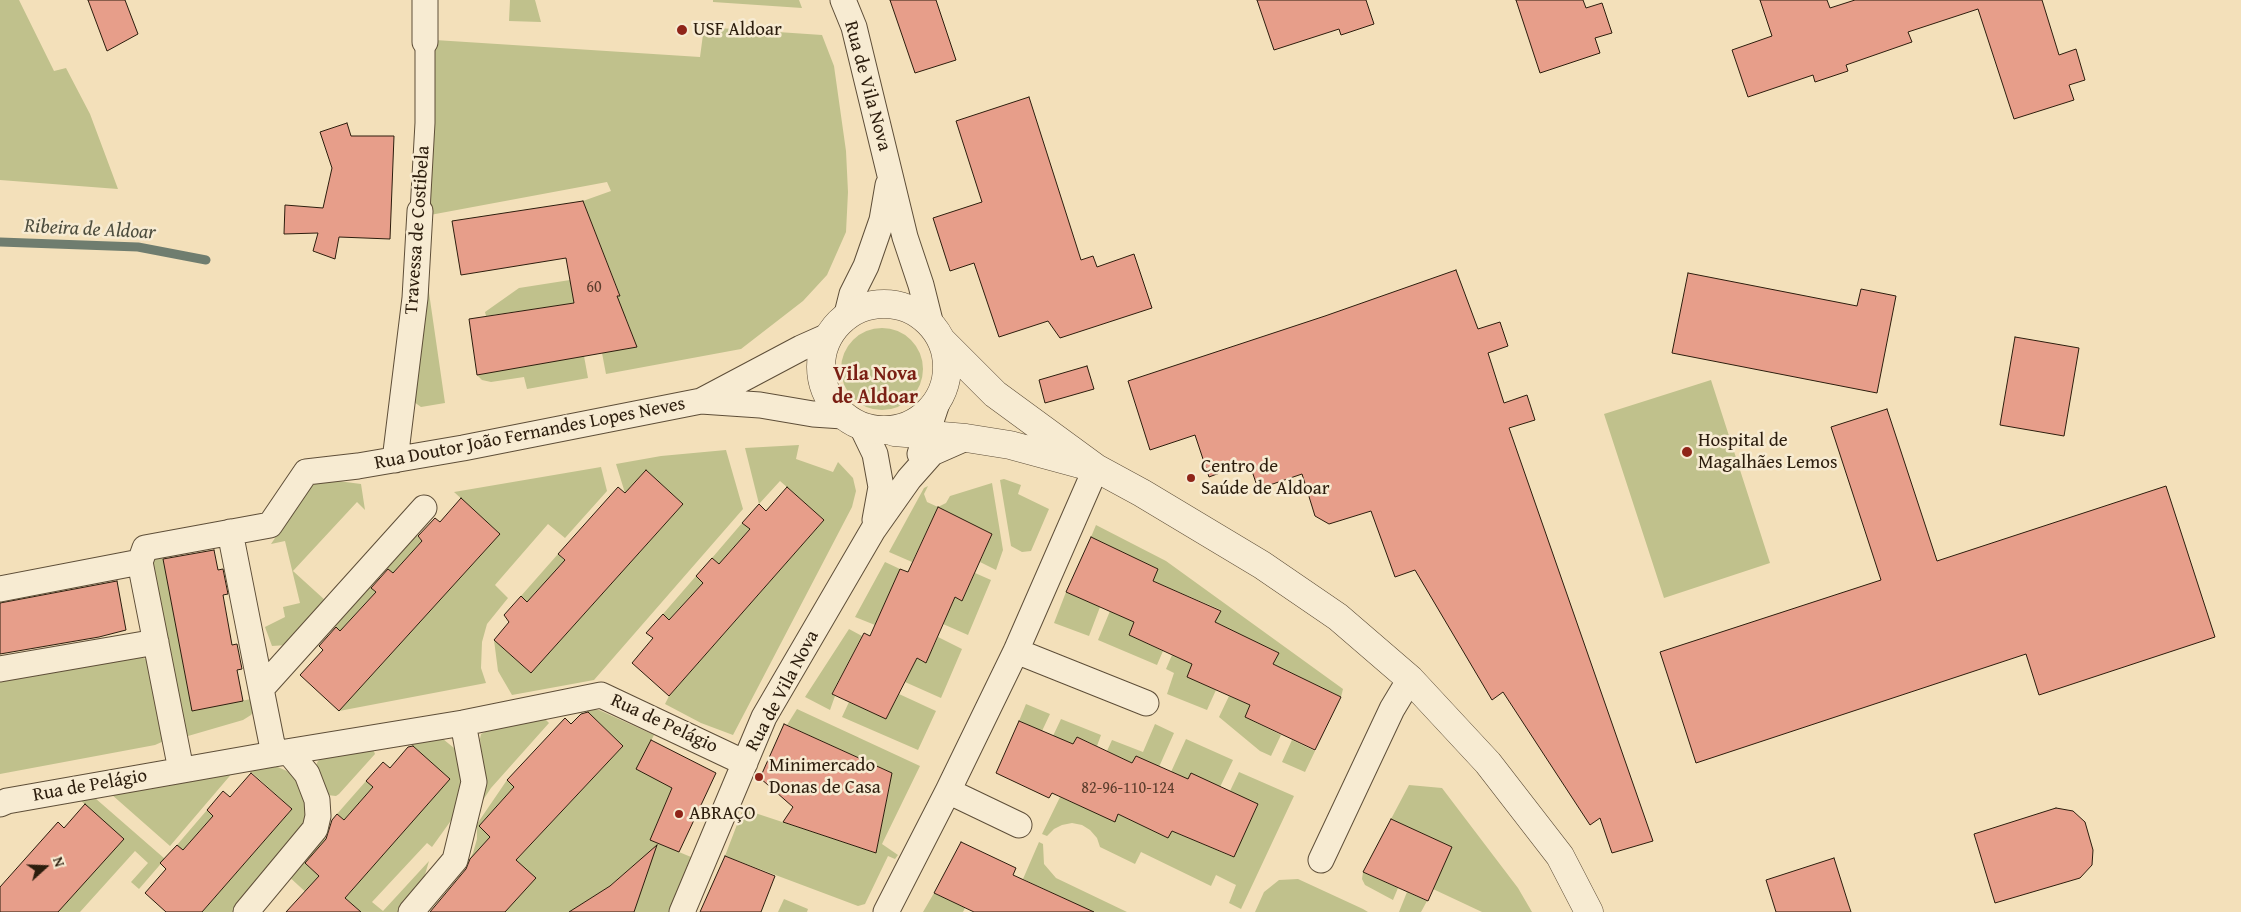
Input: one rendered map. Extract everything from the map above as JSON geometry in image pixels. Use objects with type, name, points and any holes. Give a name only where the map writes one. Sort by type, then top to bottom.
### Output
[{"type":"street","name":"Travessa de Costibela","points":[[395,460],[415,298],[425,124],[426,0]]},
{"type":"street","name":"Rua de Vila Nova","points":[[843,0],[854,27],[905,237],[936,333]]},
{"type":"street","name":"Rua de Vila Nova","points":[[848,314],[852,294],[866,266],[882,220],[889,172]]},
{"type":"street","points":[[1096,468],[1010,445],[863,425],[829,399],[821,379],[821,357],[828,336],[848,314],[876,304],[896,305],[915,312],[995,394],[1096,468],[1142,493],[1262,565],[1338,618],[1410,679],[1488,763],[1560,856],[1589,912]]},
{"type":"street","points":[[863,425],[905,427],[924,416],[938,400],[946,381],[946,361],[936,333]]},
{"type":"street","name":"Rua Doutor João Fernandes Lopes Neves","points":[[701,401],[801,348],[828,336]]},
{"type":"street","name":"Rua de Vila Nova","points":[[909,479],[927,435],[938,400]]},
{"type":"street","name":"Rua Doutor João Fernandes Lopes Neves","points":[[0,589],[230,532],[270,525],[306,472],[358,466],[463,448],[701,401],[760,405],[863,425]]},
{"type":"street","name":"Rua de Vila Nova","points":[[863,425],[875,454],[881,487],[873,530]]},
{"type":"street","name":"Rua de Vila Nova","points":[[682,912],[764,717],[873,530],[909,479],[932,453],[966,438]]},
{"type":"street","points":[[886,912],[948,791],[1016,651],[1096,468]]},
{"type":"street","points":[[261,689],[424,508]]},
{"type":"street","points":[[230,532],[261,689],[283,752],[293,757],[307,774],[318,800],[318,816],[315,830],[246,912]]},
{"type":"street","points":[[142,555],[156,642],[181,770]]},
{"type":"street","points":[[0,669],[156,642]]},
{"type":"street","points":[[1016,651],[1146,703]]},
{"type":"street","points":[[1321,860],[1392,709],[1410,679]]},
{"type":"street","name":"Rua de Pelágio","points":[[0,804],[7,801],[283,752],[462,723],[601,695],[745,762]]},
{"type":"street","points":[[411,912],[455,860],[474,782],[462,723]]},
{"type":"street","points":[[948,791],[1019,826]]},
{"type":"green space","points":[[0,0],[19,0],[54,71],[66,68],[90,114],[118,189],[0,180]]},
{"type":"green space","points":[[510,0],[535,0],[541,22],[509,21]]},
{"type":"green space","points":[[713,0],[799,0],[802,8],[713,2]]},
{"type":"green space","points":[[704,27],[822,35],[834,66],[846,151],[848,192],[846,232],[827,275],[803,301],[741,349],[606,374],[602,353],[637,347],[626,318],[612,320],[606,297],[620,295],[583,201],[611,191],[607,182],[430,215],[435,40],[700,57]]},
{"type":"green space","points":[[427,279],[445,403],[421,407],[414,402]]},
{"type":"green space","points":[[570,280],[574,303],[486,316],[485,312],[519,288]]},
{"type":"green space","points":[[882,328],[898,331],[911,340],[920,353],[923,369],[920,385],[911,398],[898,407],[882,410],[866,407],[853,398],[844,385],[841,369],[844,353],[853,340],[866,331]]},
{"type":"green space","points":[[584,356],[588,378],[527,389],[524,377],[491,382],[482,380],[477,375]]},
{"type":"green space","points":[[1711,380],[1770,563],[1664,598],[1604,414]]},
{"type":"green space","points":[[799,445],[796,459],[833,472],[838,462],[853,478],[856,491],[852,507],[733,735],[701,723],[665,704],[669,696],[824,520],[780,481],[759,504],[745,448]]},
{"type":"green space","points":[[726,450],[743,509],[594,680],[512,695],[498,671],[494,640],[531,673],[683,504],[646,470],[625,493],[616,464],[661,456]]},
{"type":"green space","points":[[601,467],[607,491],[565,538],[548,524],[495,585],[508,598],[487,624],[482,642],[481,668],[486,683],[339,711],[500,534],[454,492]]},
{"type":"green space","points":[[315,478],[361,484],[365,510],[357,502],[293,571],[326,601],[287,645],[272,646],[265,627],[285,617],[283,607],[300,603],[285,541],[271,544]]},
{"type":"green space","points":[[1004,479],[1021,485],[1018,494],[1049,509],[1031,551],[1022,552],[1011,546],[1000,480]]},
{"type":"green space","points":[[992,483],[1003,550],[996,570],[980,562],[992,534],[938,507],[946,503],[950,496]]},
{"type":"green space","points":[[928,486],[924,494],[927,502],[938,507],[912,562],[889,552],[924,488]]},
{"type":"green space","points":[[742,523],[750,529],[719,564],[712,558]]},
{"type":"green space","points":[[1096,525],[1166,561],[1343,689],[1341,697],[1273,664],[1279,653],[1215,622],[1221,610],[1153,581],[1158,569],[1091,537]]},
{"type":"green space","points":[[416,535],[422,541],[393,573],[386,567]]},
{"type":"green space","points":[[162,552],[192,711],[256,698],[257,704],[251,715],[243,720],[188,736],[178,709],[149,561]]},
{"type":"green space","points":[[558,554],[565,561],[527,602],[521,596]]},
{"type":"green space","points":[[885,562],[900,569],[875,625],[855,617]]},
{"type":"green space","points":[[975,573],[991,580],[968,635],[943,624],[955,597],[962,601]]},
{"type":"green space","points":[[696,576],[703,583],[669,620],[663,614]]},
{"type":"green space","points":[[369,586],[376,592],[340,631],[334,625]]},
{"type":"green space","points":[[1066,592],[1100,607],[1089,636],[1054,623]]},
{"type":"green space","points":[[1110,611],[1134,622],[1129,635],[1163,651],[1157,665],[1098,640]]},
{"type":"green space","points":[[849,629],[862,636],[832,693],[835,696],[830,710],[805,697]]},
{"type":"green space","points":[[938,637],[962,649],[941,698],[905,682],[917,658],[926,663]]},
{"type":"green space","points":[[138,655],[151,662],[164,741],[155,745],[0,774],[0,677]]},
{"type":"green space","points":[[1172,655],[1192,664],[1187,677],[1216,690],[1207,710],[1167,694],[1174,673],[1166,669]]},
{"type":"green space","points":[[899,694],[936,711],[918,750],[842,717],[849,702],[886,719]]},
{"type":"green space","points":[[1229,696],[1250,705],[1245,717],[1281,735],[1271,756],[1260,751],[1219,717]]},
{"type":"green space","points":[[1026,704],[1050,714],[1042,731],[1019,721]]},
{"type":"green space","points":[[585,709],[599,710],[654,735],[637,769],[672,788],[650,840],[691,857],[669,912],[634,912],[647,873],[632,867],[610,886],[569,912],[505,912],[516,860],[623,746]]},
{"type":"green space","points":[[797,709],[920,766],[882,844],[898,855],[895,859],[888,856],[865,904],[858,906],[725,856],[743,809],[876,853],[892,773],[787,725]]},
{"type":"green space","points":[[545,719],[549,723],[491,788],[483,800],[481,799],[484,777],[481,734],[493,728]]},
{"type":"green space","points":[[1061,719],[1101,735],[1097,746],[1077,737],[1073,745],[1053,736]]},
{"type":"green space","points":[[1155,724],[1174,733],[1159,767],[1136,756],[1132,763],[1107,751],[1112,740],[1143,752]]},
{"type":"green space","points":[[434,738],[443,739],[454,748],[462,760],[460,808],[432,847],[427,843],[372,902],[383,911],[429,861],[424,878],[400,912],[361,912],[345,898],[449,779],[411,744]]},
{"type":"green space","points":[[1186,739],[1233,760],[1220,787],[1188,780],[1171,772]]},
{"type":"green space","points":[[1292,740],[1315,751],[1305,772],[1282,762]]},
{"type":"green space","points":[[373,749],[375,754],[339,794],[336,796],[327,795],[316,765],[318,761],[323,758]]},
{"type":"green space","points":[[273,765],[297,778],[303,790],[308,817],[235,912],[202,912],[292,809],[248,769]]},
{"type":"green space","points":[[234,771],[170,846],[111,794]]},
{"type":"green space","points":[[1239,772],[1294,796],[1241,909],[1229,903],[1236,885],[1216,875],[1211,886],[1141,852],[1135,864],[1100,847],[1097,838],[1082,825],[1072,823],[1062,825],[1054,829],[1047,836],[1042,834],[1060,797],[1114,821],[1118,814],[1168,838],[1172,831],[1233,857],[1258,805],[1230,791]]},
{"type":"green space","points":[[507,780],[514,787],[479,826],[498,844],[474,868],[468,862],[477,839],[477,824]]},
{"type":"green space","points":[[366,781],[373,787],[344,820],[337,814]]},
{"type":"green space","points":[[1409,785],[1442,788],[1518,888],[1532,912],[1482,912],[1433,889],[1452,847],[1391,819]]},
{"type":"green space","points":[[95,798],[165,859],[139,889],[131,882],[148,863],[135,851],[80,912],[58,912],[123,839],[79,799]]},
{"type":"green space","points":[[207,810],[213,816],[183,850],[177,845]]},
{"type":"green space","points":[[320,833],[326,839],[305,863],[325,881],[311,897],[285,873]]},
{"type":"green space","points":[[1039,842],[1043,844],[1044,864],[1056,878],[1127,912],[1075,912],[1072,902],[1023,879]]},
{"type":"green space","points":[[1363,872],[1398,888],[1393,900],[1365,885],[1362,879]]},
{"type":"green space","points":[[1298,879],[1368,912],[1255,912],[1264,892],[1279,880]]},
{"type":"green space","points":[[1407,892],[1427,901],[1421,912],[1399,912]]},
{"type":"green space","points":[[934,893],[965,908],[963,912],[923,912]]},
{"type":"green space","points":[[784,899],[808,909],[807,912],[778,912]]},
{"type":"building","points":[[88,0],[125,0],[138,34],[107,51]]},
{"type":"building","points":[[890,0],[936,0],[956,60],[915,73]]},
{"type":"building","points":[[1257,0],[1366,0],[1374,24],[1341,35],[1339,29],[1274,50]]},
{"type":"building","points":[[1516,0],[1583,0],[1586,8],[1602,3],[1612,33],[1595,38],[1600,53],[1540,73]]},
{"type":"building","points":[[1760,0],[1827,0],[1830,8],[1855,0],[2042,0],[2059,55],[2076,49],[2085,80],[2069,85],[2074,100],[2014,119],[1978,9],[1908,32],[1912,42],[1846,65],[1848,71],[1815,82],[1813,75],[1748,97],[1732,50],[1772,36]]},
{"type":"building","points":[[1029,97],[1081,260],[1093,256],[1097,267],[1134,254],[1152,308],[1060,338],[1048,321],[999,337],[974,263],[950,271],[933,218],[982,202],[956,121]]},
{"type":"building","points":[[347,123],[351,136],[394,136],[390,239],[339,237],[335,259],[313,251],[318,233],[284,234],[285,205],[323,208],[332,168],[320,132]]},
{"type":"building","points":[[583,201],[620,296],[617,296],[637,347],[477,375],[469,319],[574,303],[566,258],[461,275],[452,221]]},
{"type":"building","points":[[1456,270],[1478,329],[1500,322],[1508,346],[1488,353],[1504,403],[1527,395],[1535,420],[1509,428],[1653,841],[1612,853],[1600,818],[1590,825],[1503,692],[1492,700],[1415,570],[1395,577],[1371,511],[1329,524],[1315,516],[1302,474],[1258,489],[1249,462],[1209,477],[1195,435],[1150,450],[1128,381],[1325,316]]},
{"type":"building","points":[[1688,273],[1857,306],[1861,289],[1896,296],[1877,393],[1672,353]]},
{"type":"building","points":[[2015,337],[2079,348],[2064,436],[2000,425]]},
{"type":"building","points":[[1087,366],[1094,389],[1045,403],[1039,380]]},
{"type":"building","points":[[1887,409],[1937,561],[2166,486],[2215,637],[2039,695],[2026,654],[1696,763],[1660,652],[1881,580],[1831,427]]},
{"type":"building","points":[[646,470],[683,504],[531,673],[494,640],[509,622],[504,615],[521,596],[527,602],[565,560],[558,554],[618,487],[625,493]]},
{"type":"building","points":[[787,487],[824,520],[669,696],[632,663],[653,638],[646,633],[663,614],[669,620],[703,583],[696,576],[712,558],[719,564],[750,529],[742,523],[759,504],[766,511]]},
{"type":"building","points":[[461,498],[500,534],[339,711],[300,675],[323,650],[319,646],[336,627],[340,631],[376,592],[371,588],[388,569],[393,573],[422,541],[418,536],[435,518],[440,522]]},
{"type":"building","points":[[938,507],[992,534],[962,601],[955,597],[926,663],[917,658],[886,719],[832,694],[864,633],[870,636],[900,569],[908,572]]},
{"type":"building","points":[[1091,537],[1158,569],[1153,581],[1221,611],[1215,622],[1279,653],[1273,664],[1341,697],[1315,750],[1245,717],[1250,705],[1187,677],[1192,664],[1129,635],[1134,622],[1066,592]]},
{"type":"building","points":[[214,550],[218,570],[223,569],[228,594],[223,595],[232,645],[237,644],[242,669],[237,670],[243,701],[192,711],[163,559]]},
{"type":"building","points":[[117,581],[126,630],[99,637],[0,654],[0,603]]},
{"type":"building","points":[[588,712],[623,746],[516,860],[536,878],[505,912],[430,912],[466,869],[470,859],[490,837],[479,826],[514,787],[507,780],[565,718],[571,724],[581,714]]},
{"type":"building","points":[[1019,721],[1073,744],[1077,737],[1132,763],[1136,756],[1188,779],[1191,773],[1258,804],[1234,857],[1172,831],[1168,838],[1118,814],[1115,822],[1052,793],[1049,798],[996,773]]},
{"type":"building","points":[[784,724],[892,773],[876,853],[783,822],[793,807],[760,778]]},
{"type":"building","name":"ABRAÇO","points":[[651,740],[716,773],[679,852],[650,840],[672,788],[636,769]]},
{"type":"building","points":[[413,746],[450,779],[345,898],[361,912],[286,912],[319,876],[305,863],[326,839],[332,820],[337,814],[344,820],[373,787],[366,781],[383,762],[390,768],[408,747]]},
{"type":"building","points":[[251,773],[292,809],[202,912],[166,912],[145,893],[166,869],[160,863],[177,845],[183,850],[213,816],[207,810],[223,791],[230,797]]},
{"type":"building","points":[[85,804],[124,839],[58,912],[0,912],[0,887],[58,822],[64,828]]},
{"type":"building","points":[[2056,808],[2073,811],[2085,822],[2093,850],[2092,865],[2080,878],[1995,903],[1974,834]]},
{"type":"building","points":[[1391,819],[1452,847],[1428,901],[1363,872]]},
{"type":"building","points":[[961,842],[1016,868],[1013,875],[1094,912],[974,912],[934,893]]},
{"type":"building","points":[[657,845],[634,912],[569,912],[610,886]]},
{"type":"building","points":[[725,856],[775,876],[761,912],[700,912]]},
{"type":"building","points":[[1834,858],[1851,912],[1776,912],[1766,880]]},
{"type":"waterway","name":"Ribeira de Aldoar","points":[[0,242],[138,247],[206,260]]},
{"type":"place","name":"USF Aldoar","points":[[682,30]]},
{"type":"place","name":"Hospital de Magalhães Lemos","points":[[1687,452]]},
{"type":"place","name":"Centro de Saúde de Aldoar","points":[[1191,478]]},
{"type":"place","name":"Minimercado Donas de Casa","points":[[759,777]]},
{"type":"place","name":"ABRAÇO","points":[[679,814]]},
{"type":"district","name":"Vila Nova de Aldoar","points":[[875,386]]}]
